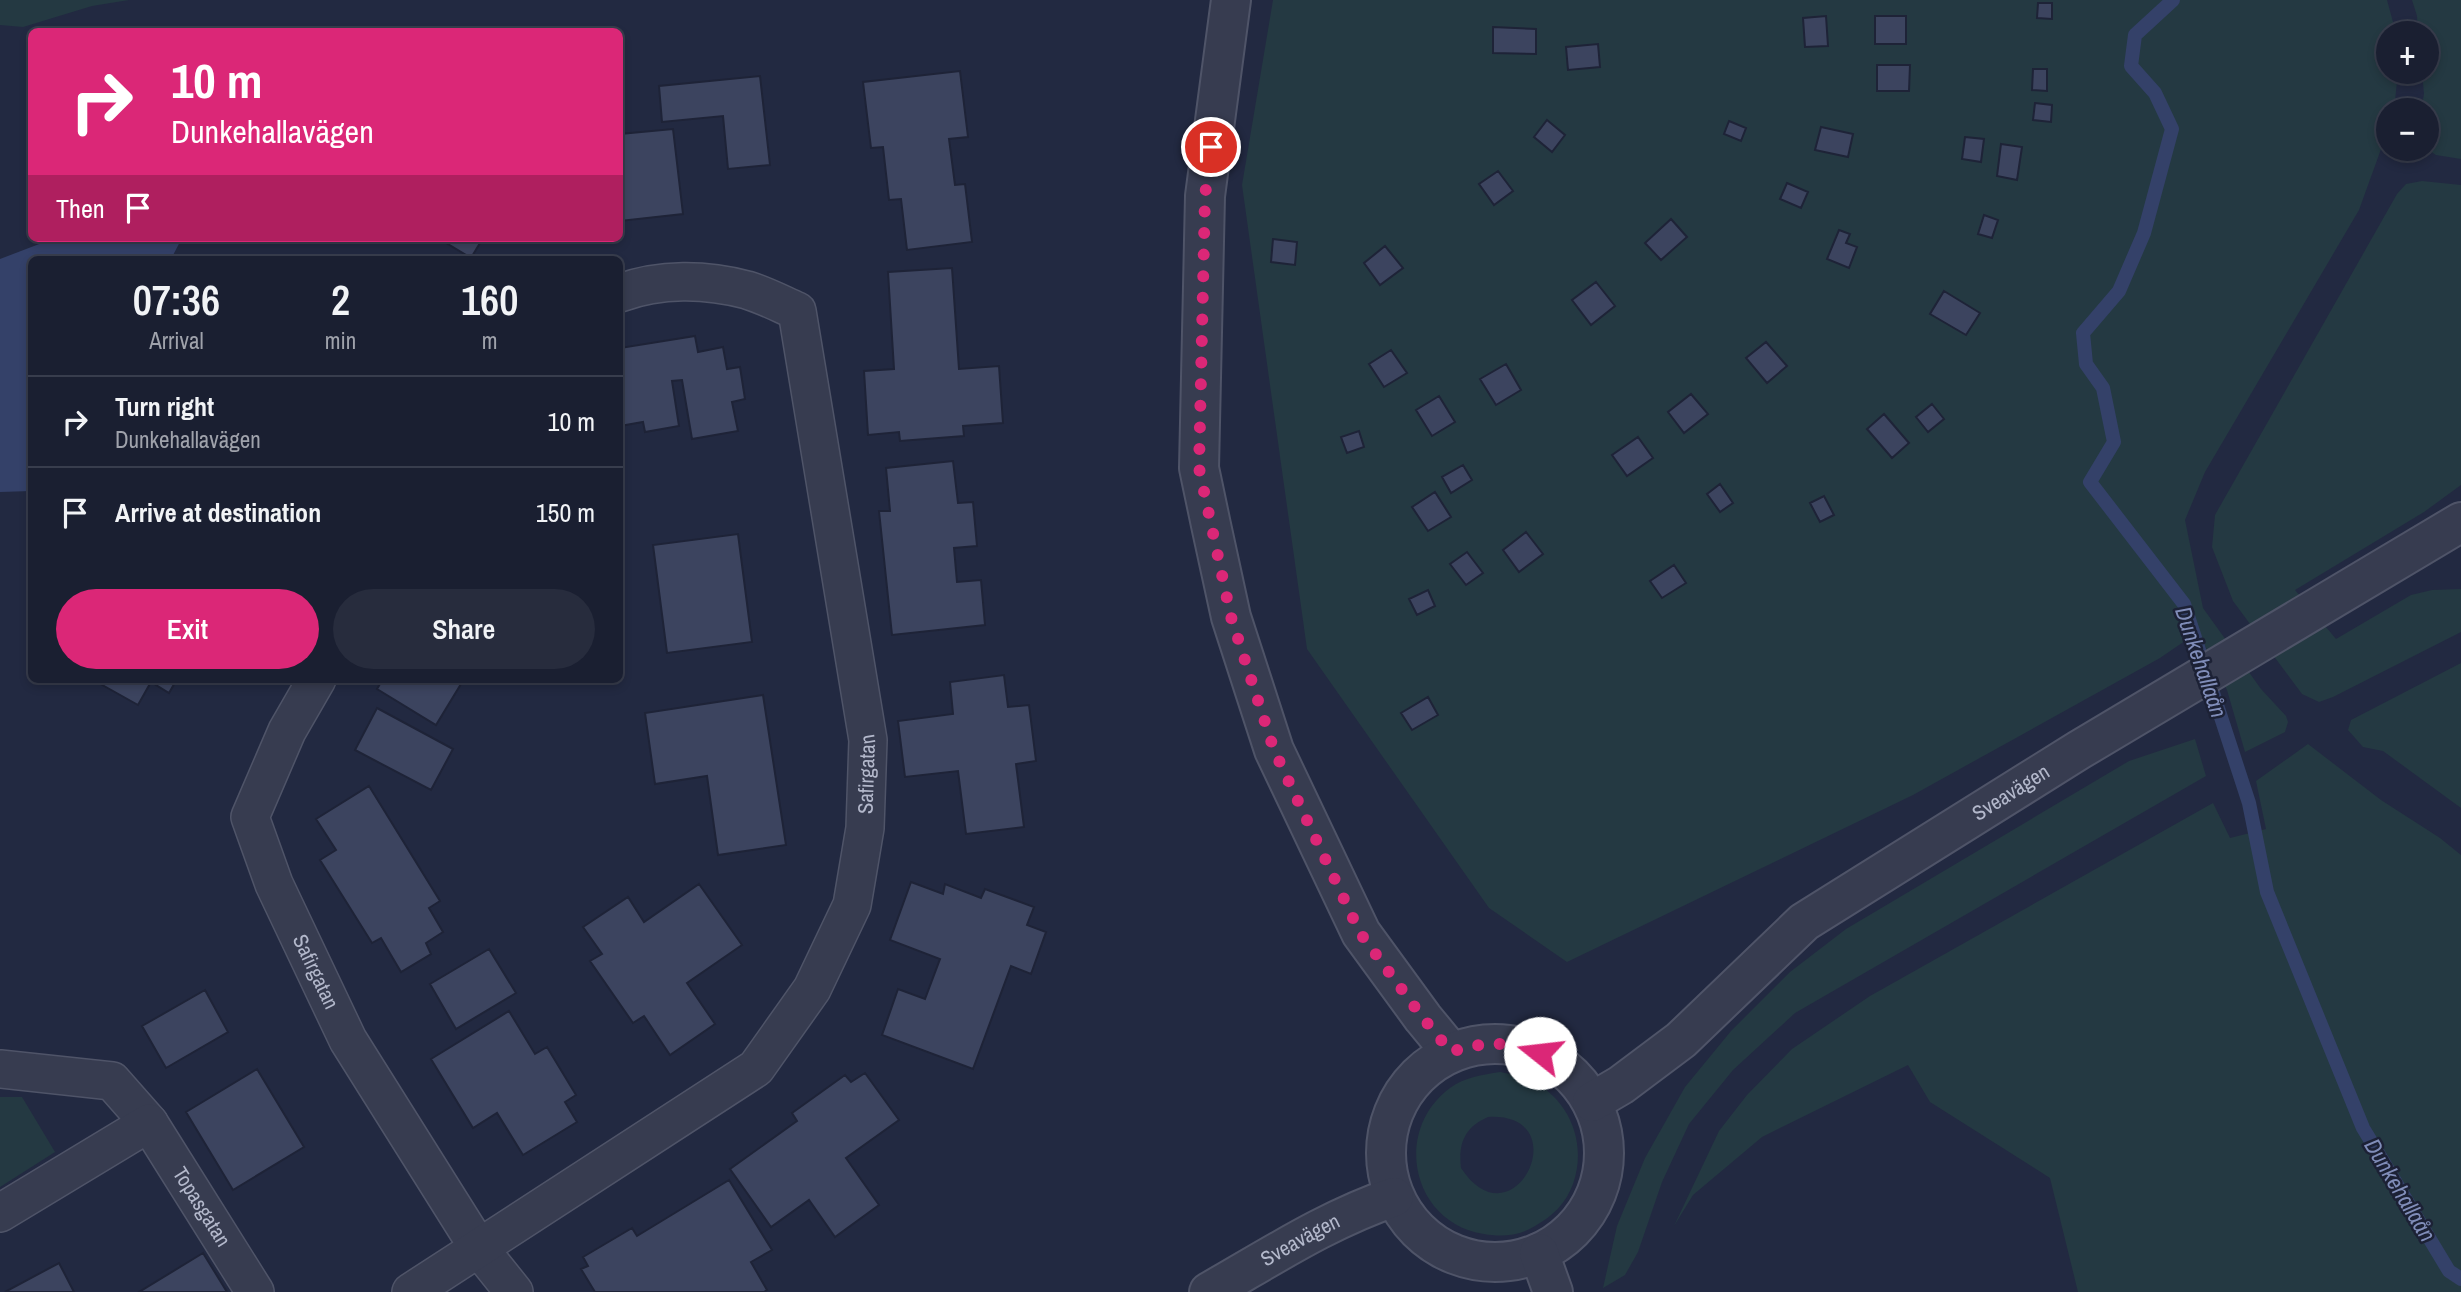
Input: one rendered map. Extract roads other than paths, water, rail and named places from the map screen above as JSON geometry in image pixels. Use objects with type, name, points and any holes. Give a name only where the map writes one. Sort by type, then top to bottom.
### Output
[{"type":"street","points":[[1231,0],[1205,196],[1199,468],[1231,617],[1274,750],[1360,933],[1451,1052]]},
{"type":"street","name":"Safirgatan","points":[[478,1247],[681,1119],[756,1068],[812,989],[852,905],[865,828],[868,740],[797,312],[749,290],[691,280],[623,292]]},
{"type":"street","name":"Sveavägen","points":[[1592,1102],[1622,1085],[1681,1040],[1804,922],[2079,750],[2461,522]]},
{"type":"street","name":"Safirgatan","points":[[315,683],[287,731],[250,817],[274,884],[348,1040],[478,1247],[514,1292]]},
{"type":"street","points":[[1501,1043],[1527,1047],[1553,1059],[1575,1078],[1592,1102],[1602,1131],[1604,1162],[1597,1192],[1583,1217],[1564,1238],[1539,1253],[1513,1261],[1487,1262],[1461,1257],[1433,1244],[1411,1223],[1394,1197],[1385,1160],[1389,1123],[1402,1093],[1424,1069],[1451,1052],[1476,1044],[1501,1043]]},
{"type":"street","name":"Topasgatan","points":[[0,1069],[113,1081],[149,1123],[255,1292]]},
{"type":"street","points":[[0,1213],[149,1123]]},
{"type":"street","name":"Sveavägen","points":[[1209,1292],[1335,1221],[1394,1197]]},
{"type":"street","points":[[411,1292],[478,1247]]},
{"type":"street","points":[[1539,1253],[1553,1292]]},
{"type":"water","points":[[45,242],[180,242],[173,256],[28,256],[28,491],[0,492],[0,259]]},
{"type":"waterway","name":"Dunkehallaån","points":[[2173,0],[2135,35],[2131,66],[2155,93],[2172,129],[2144,233],[2119,291],[2083,333],[2086,364],[2103,388],[2114,442],[2090,482],[2184,604],[2249,803],[2267,892],[2363,1128],[2449,1271],[2461,1279]]}]
